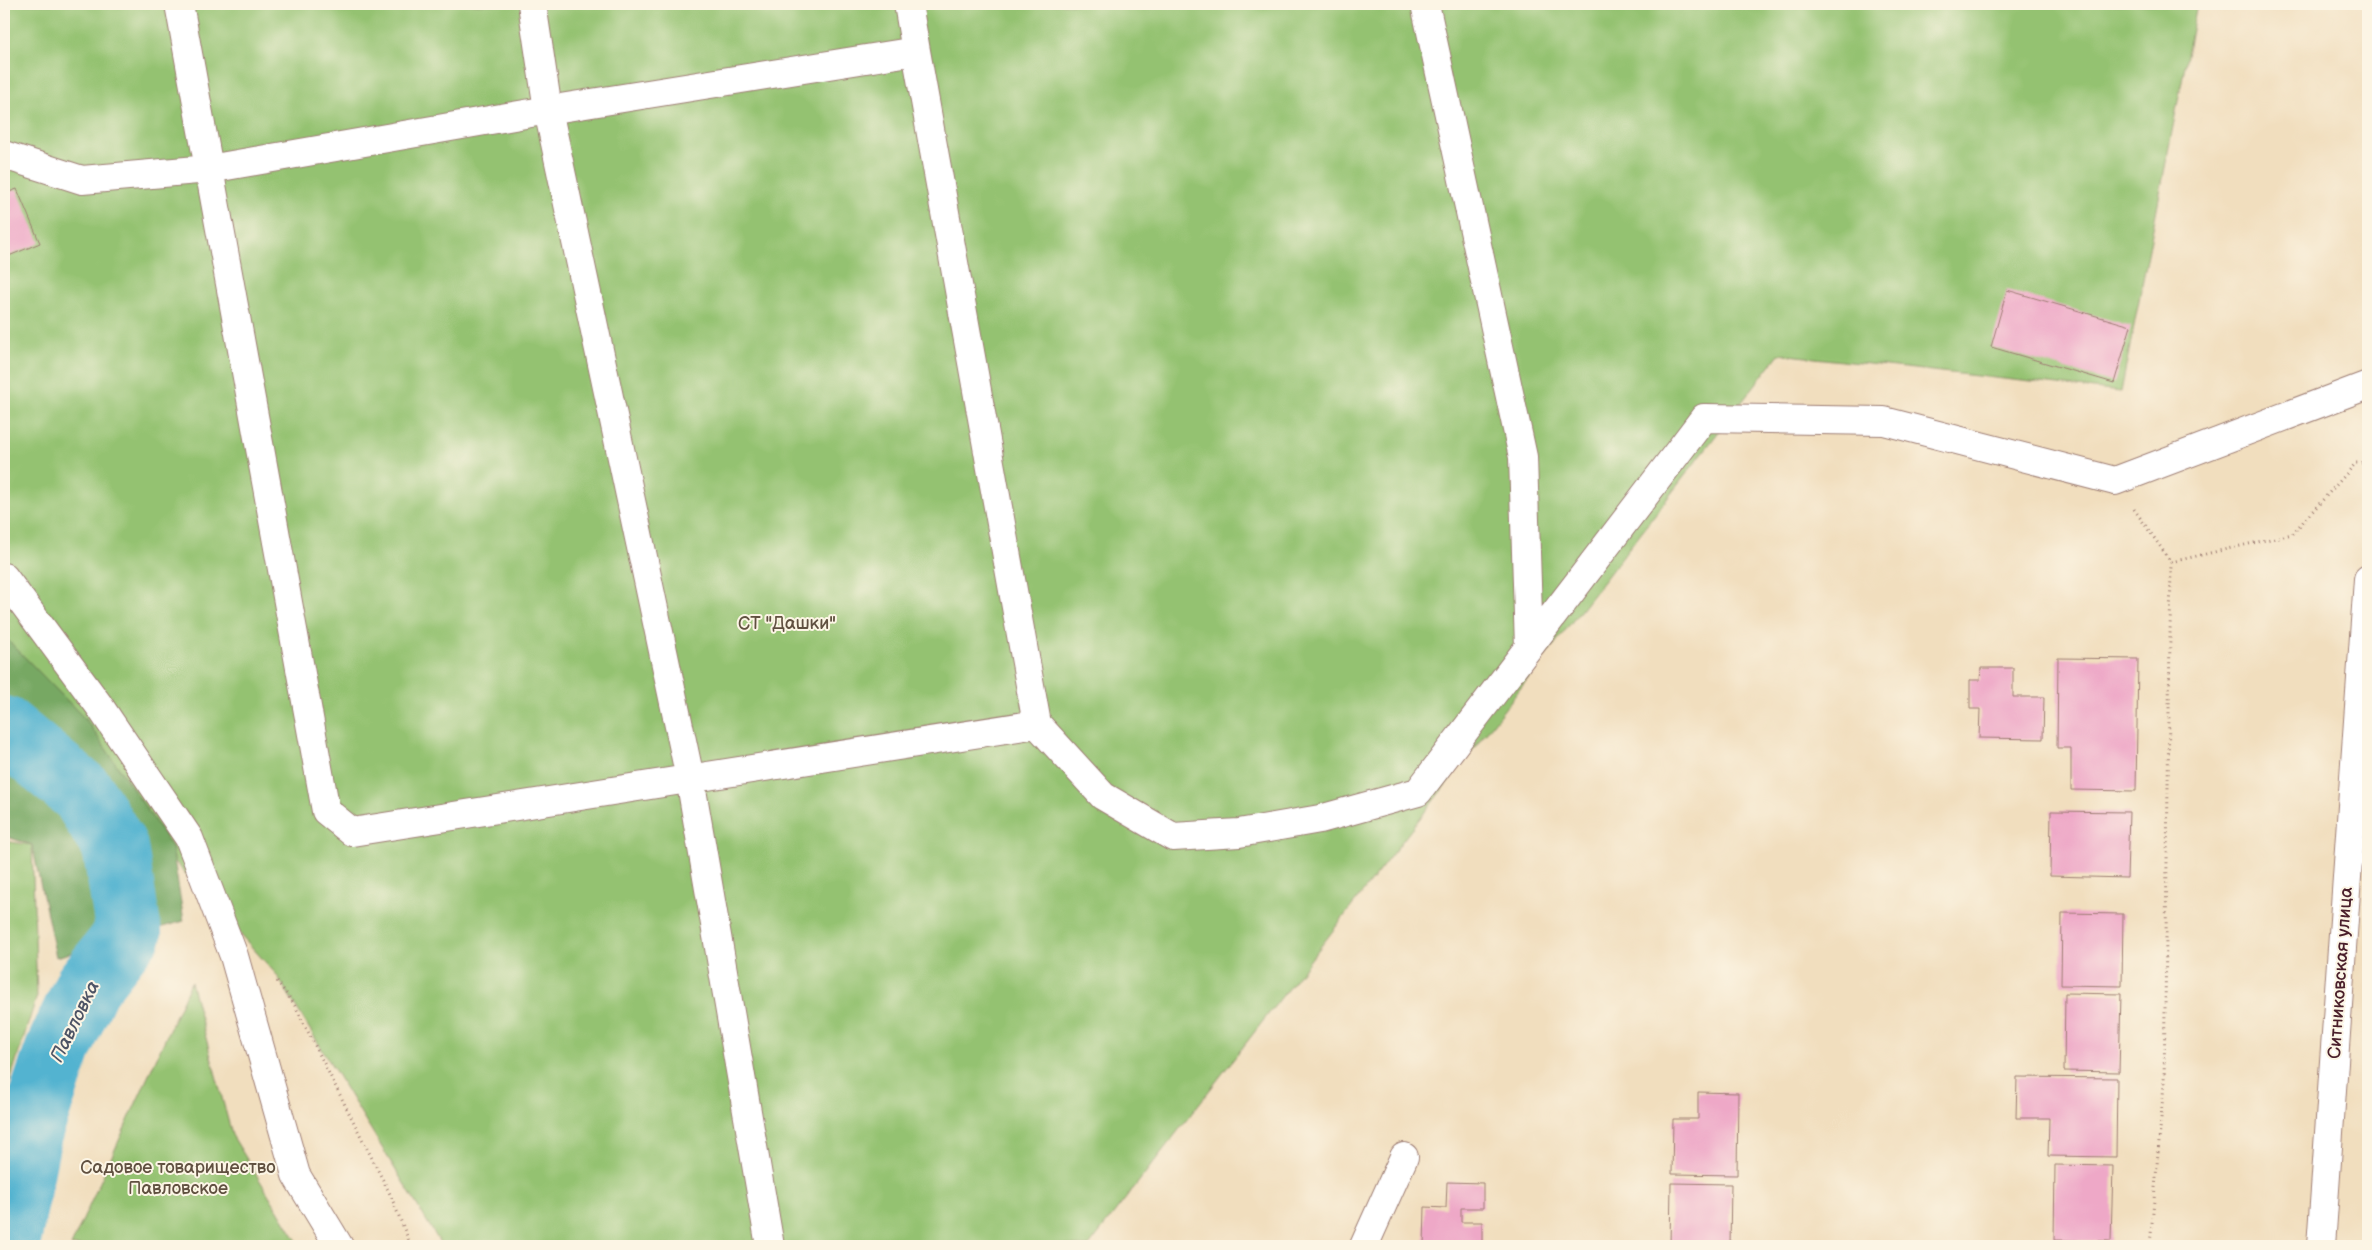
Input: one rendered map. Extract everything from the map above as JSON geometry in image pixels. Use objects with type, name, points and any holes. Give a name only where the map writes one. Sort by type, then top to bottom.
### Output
[{"type":"main road","points":[[179,4],[326,811],[352,832],[1037,724]]},
{"type":"main road","points":[[532,4],[548,110],[690,778],[770,1246]]},
{"type":"main road","points":[[908,4],[1037,724],[1103,796],[1173,837],[1239,833],[1320,819],[1418,792],[1704,418],[1884,421],[2115,481],[2368,385]]},
{"type":"main road","points":[[1425,4],[1523,457],[1529,647]]},
{"type":"main road","points":[[4,155],[82,180],[209,169],[548,110],[916,51]]},
{"type":"main road","points":[[4,577],[98,704],[189,838],[234,956],[296,1176],[338,1246]]},
{"type":"main road","name":"Ситниковская улица","points":[[2320,1246],[2368,579]]},
{"type":"main road","points":[[1364,1246],[1404,1157]]},
{"type":"path","points":[[2171,562],[2292,534],[2356,463],[2368,463]]},
{"type":"path","points":[[2115,481],[2171,562],[2164,1084],[2150,1246]]},
{"type":"path","points":[[271,973],[294,1004],[390,1194],[411,1246]]},
{"type":"green space","name":"СТ \"Дашки\"","points":[[4,4],[2197,4],[2121,392],[1779,354],[1089,1246],[442,1246],[276,974],[4,672]]},
{"type":"green space","points":[[4,636],[87,721],[172,847],[184,921],[56,957],[32,845],[4,836]]},
{"type":"green space","points":[[4,841],[32,845],[37,996],[4,1099]]},
{"type":"green space","name":"Садовое товарищество Павловское","points":[[191,982],[232,1135],[300,1246],[71,1246]]},
{"type":"building","points":[[17,189],[40,243],[4,258],[4,194]]},
{"type":"building","points":[[2007,290],[2131,326],[2114,383],[1991,347]]},
{"type":"building","points":[[2058,658],[2138,659],[2136,791],[2071,790],[2071,748],[2057,748]]},
{"type":"building","points":[[1981,668],[2013,668],[2013,697],[2044,697],[2043,739],[1979,738],[1980,709],[1970,709],[1970,680],[1980,680]]},
{"type":"building","points":[[2051,811],[2129,812],[2127,878],[2050,876]]},
{"type":"building","points":[[2062,913],[2123,914],[2122,986],[2061,985]]},
{"type":"building","points":[[2065,993],[2121,994],[2119,1072],[2064,1071]]},
{"type":"building","points":[[2017,1077],[2117,1078],[2116,1157],[2048,1156],[2049,1118],[2016,1118]]},
{"type":"building","points":[[1698,1092],[1738,1093],[1737,1175],[1672,1174],[1673,1119],[1698,1119]]},
{"type":"building","points":[[2055,1165],[2113,1166],[2111,1241],[2054,1240]]},
{"type":"building","points":[[1447,1182],[1483,1183],[1483,1208],[1461,1208],[1461,1222],[1482,1222],[1482,1246],[1424,1246],[1425,1207],[1446,1208]]},
{"type":"building","points":[[1671,1183],[1731,1184],[1730,1246],[1670,1246]]},
{"type":"waterway","name":"Павловка","points":[[4,729],[83,794],[115,847],[129,933],[87,986],[59,1047],[29,1134],[7,1246]]}]
